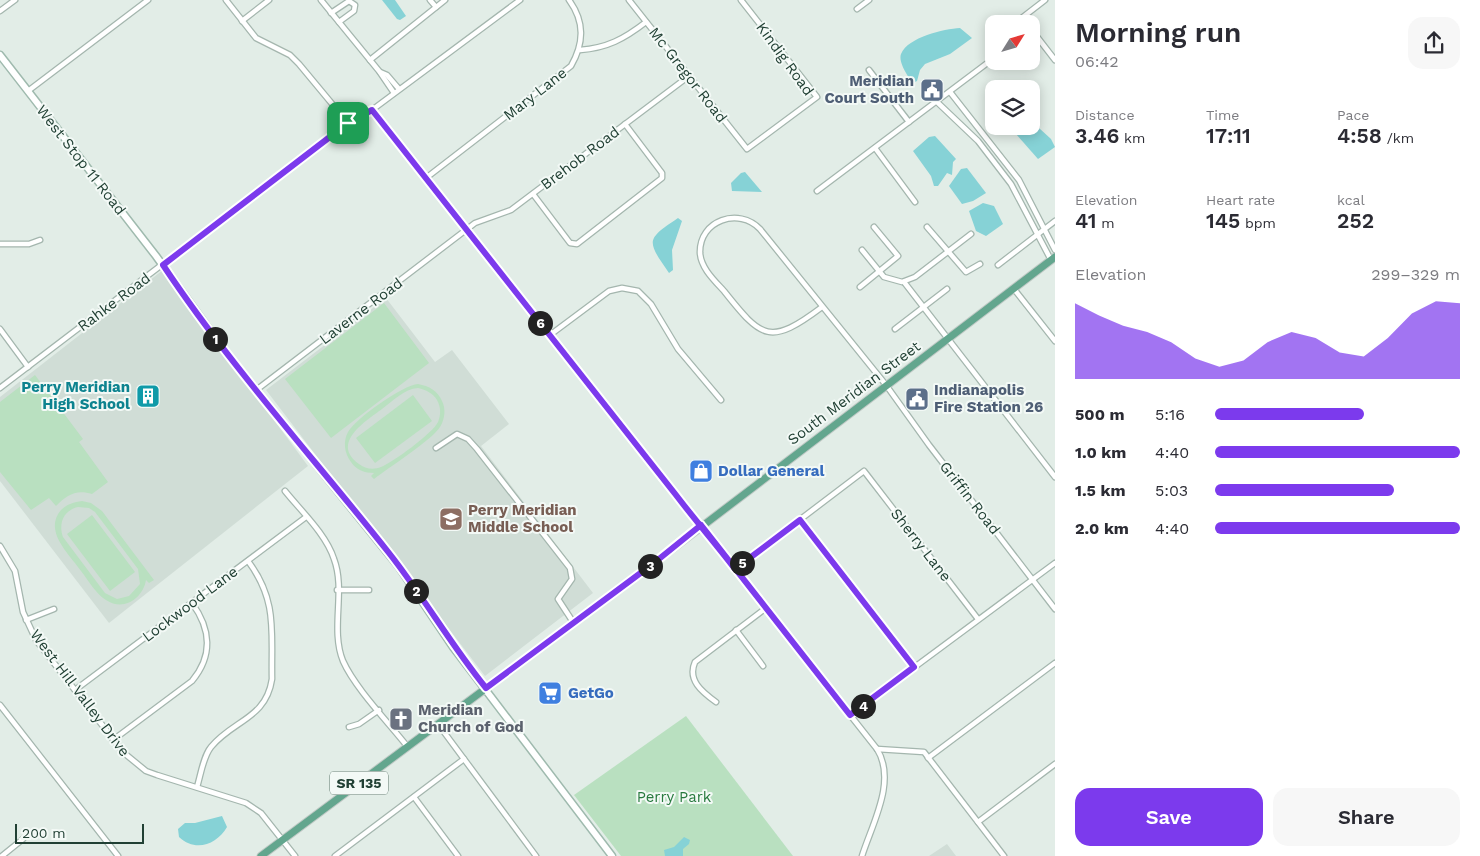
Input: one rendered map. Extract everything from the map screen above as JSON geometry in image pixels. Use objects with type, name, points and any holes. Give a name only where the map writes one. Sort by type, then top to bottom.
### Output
[{"type":"main road","name":"West Stop 11 Road","points":[[0,55],[163,265],[207,329],[255,391],[308,452],[399,566],[452,644],[612,856]]},
{"type":"main road","name":"South Meridian Street","points":[[261,856],[654,563],[701,525],[1053,259]]},
{"type":"street","points":[[0,11],[14,0]]},
{"type":"street","points":[[28,92],[148,0]]},
{"type":"street","points":[[226,0],[256,38],[290,55],[300,64],[348,123]]},
{"type":"street","points":[[242,21],[268,0]]},
{"type":"street","points":[[321,0],[379,71],[394,93]]},
{"type":"street","points":[[332,13],[349,0],[355,5],[354,11],[339,22]]},
{"type":"street","points":[[430,0],[436,7]]},
{"type":"street","points":[[370,60],[445,0]]},
{"type":"street","name":"Rahke Road","points":[[0,388],[348,123],[372,110],[520,0]]},
{"type":"street","points":[[569,0],[580,18],[582,32],[580,50],[611,45],[626,37],[646,22]]},
{"type":"street","name":"Mc Gregor Road","points":[[629,0],[747,149]]},
{"type":"street","name":"Kindig Road","points":[[741,0],[817,96],[747,149]]},
{"type":"street","points":[[858,9],[869,0]]},
{"type":"street","points":[[1026,15],[1045,0]]},
{"type":"street","points":[[1040,41],[1055,60]]},
{"type":"street","name":"Mary Lane","points":[[426,178],[564,74],[580,50]]},
{"type":"street","points":[[817,191],[985,65]]},
{"type":"street","points":[[869,70],[909,122]]},
{"type":"street","points":[[379,71],[388,75],[399,89]]},
{"type":"street","name":"Brehob Road","points":[[466,229],[479,220],[506,213],[689,76]]},
{"type":"street","points":[[950,92],[1018,180],[1055,250]]},
{"type":"street","points":[[937,102],[978,141],[1012,184],[1053,259]]},
{"type":"street","points":[[372,110],[877,749],[884,768],[884,784],[862,856]]},
{"type":"street","points":[[533,194],[571,244],[577,244],[592,233],[662,178],[662,173],[625,124]]},
{"type":"street","points":[[875,148],[915,202]]},
{"type":"street","name":"Griffin Road","points":[[822,307],[797,326],[782,332],[764,331],[749,322],[705,268],[701,257],[701,243],[708,229],[721,220],[739,217],[756,224],[886,385],[929,445],[1055,609]]},
{"type":"street","points":[[998,265],[1055,220]]},
{"type":"street","points":[[860,287],[898,256],[874,227]]},
{"type":"street","points":[[927,227],[967,272],[980,264]]},
{"type":"street","name":"Laverne Road","points":[[255,391],[466,229]]},
{"type":"street","points":[[862,250],[879,272],[890,280],[904,282],[915,277],[971,234]]},
{"type":"street","points":[[0,244],[29,244],[40,240]]},
{"type":"street","points":[[904,282],[947,340],[1055,477]]},
{"type":"street","points":[[550,335],[609,291],[622,288],[636,290],[648,298],[672,341],[721,400]]},
{"type":"street","points":[[894,329],[947,289]]},
{"type":"street","points":[[1014,289],[1055,341]]},
{"type":"street","points":[[0,329],[28,367]]},
{"type":"street","points":[[436,448],[452,436],[463,436],[468,439],[489,464],[570,568],[572,579],[558,599],[573,622]]},
{"type":"street","name":"Sherry Lane","points":[[800,520],[864,471],[978,619]]},
{"type":"street","points":[[285,491],[326,543],[334,558],[338,590],[338,638],[344,662],[408,746]]},
{"type":"street","name":"Lockwood Lane","points":[[74,690],[306,517]]},
{"type":"street","points":[[735,569],[800,520],[914,667]]},
{"type":"street","name":"West Hill Valley Drive","points":[[0,546],[15,571],[26,620],[36,640],[132,762],[146,771],[246,803],[262,813],[295,856]]},
{"type":"street","points":[[196,787],[210,748],[258,710],[270,691],[272,679],[269,601],[266,590],[248,561]]},
{"type":"street","points":[[850,715],[1032,578],[1055,563]]},
{"type":"street","points":[[338,590],[369,590]]},
{"type":"street","points":[[114,740],[192,682],[202,668],[207,651],[206,629],[200,614],[192,603]]},
{"type":"street","points":[[716,702],[705,694],[694,680],[693,669],[699,658],[766,608]]},
{"type":"street","points":[[26,620],[54,609]]},
{"type":"street","points":[[736,630],[763,666]]},
{"type":"street","points":[[928,758],[1055,663]]},
{"type":"street","points":[[0,706],[118,856]]},
{"type":"street","points":[[349,727],[359,724],[379,710]]},
{"type":"street","points":[[438,724],[536,856]]},
{"type":"street","points":[[877,749],[924,752],[1004,856]]},
{"type":"street","points":[[335,856],[464,760]]},
{"type":"street","points":[[978,822],[1055,764]]},
{"type":"street","points":[[414,797],[458,856]]},
{"type":"street","points":[[2,856],[23,839]]},
{"type":"shaded area","name":"Perry Meridian High School","points":[[163,270],[308,466],[109,623],[0,481],[0,397]]},
{"type":"shaded area","name":"Perry Meridian Middle School","points":[[386,298],[435,362],[452,350],[509,424],[481,446],[593,593],[485,676],[266,390]]},
{"type":"shaded area","points":[[947,844],[956,856],[929,856]]},
{"type":"green space","points":[[384,303],[429,363],[331,438],[285,379]]},
{"type":"green space","points":[[35,375],[83,439],[79,442],[108,482],[92,494],[81,492],[72,494],[56,506],[49,498],[31,510],[0,472],[0,402]]},
{"type":"green space","points":[[418,384],[426,386],[438,394],[444,407],[443,421],[435,433],[428,439],[374,479],[371,476],[374,473],[364,472],[353,465],[345,447],[346,436],[353,426],[370,411],[391,396]],"holes":[[[418,388],[431,394],[438,403],[440,417],[435,427],[394,460],[378,468],[367,468],[359,464],[351,456],[348,448],[349,441],[354,433],[360,426],[399,396]]]},
{"type":"green space","points":[[413,395],[432,421],[375,463],[356,438]]},
{"type":"green space","points":[[82,501],[91,503],[102,511],[154,580],[149,583],[146,580],[144,587],[137,597],[126,604],[113,603],[106,600],[92,587],[65,550],[56,534],[56,518],[61,510],[71,504]],"holes":[[[78,507],[89,508],[95,512],[138,569],[140,584],[129,596],[117,599],[105,593],[63,537],[61,527],[66,514]]]},
{"type":"green space","points":[[92,515],[135,572],[110,591],[67,534]]},
{"type":"green space","name":"Perry Park","points":[[686,716],[793,856],[621,856],[574,795]]},
{"type":"water","points":[[382,0],[395,0],[406,16],[400,20],[397,19]]},
{"type":"water","points":[[960,28],[972,38],[950,54],[925,64],[920,70],[917,81],[913,83],[902,65],[900,57],[905,48],[927,35]]},
{"type":"water","points":[[1040,129],[1051,139],[1055,147],[1038,159],[1017,135],[1040,135]]},
{"type":"water","points":[[935,136],[956,159],[953,162],[952,175],[947,173],[938,186],[934,186],[931,176],[913,151],[929,137]]},
{"type":"water","points":[[967,168],[986,193],[973,201],[962,204],[949,186],[961,169]]},
{"type":"water","points":[[745,172],[762,192],[732,191],[731,183],[741,173]]},
{"type":"water","points":[[983,203],[994,206],[1003,224],[986,236],[976,231],[969,211]]},
{"type":"water","points":[[678,218],[682,221],[672,250],[673,270],[669,273],[656,254],[653,242],[660,231]]},
{"type":"water","points":[[222,816],[227,827],[212,842],[192,845],[179,837],[178,829],[185,823],[195,823]]},
{"type":"water","points":[[684,837],[690,840],[689,844],[683,849],[683,856],[665,856],[664,850],[674,847]]},
{"type":"place","name":"Meridian Court South","points":[[932,90]]},
{"type":"place","name":"Perry Meridian High School","points":[[148,396]]},
{"type":"place","name":"Indianapolis Fire Station 26","points":[[917,399]]},
{"type":"place","name":"Dollar General","points":[[701,471]]},
{"type":"place","name":"Perry Meridian Middle School","points":[[451,519]]},
{"type":"place","name":"GetGo","points":[[550,693]]},
{"type":"place","name":"Meridian Church of God","points":[[401,719]]},
{"type":"route","points":[[348,123],[163,265],[211,335],[399,566],[431,615],[486,688],[654,563],[701,525],[712,540],[850,715],[914,667],[800,520],[735,569],[701,525],[372,110],[348,123]]}]
